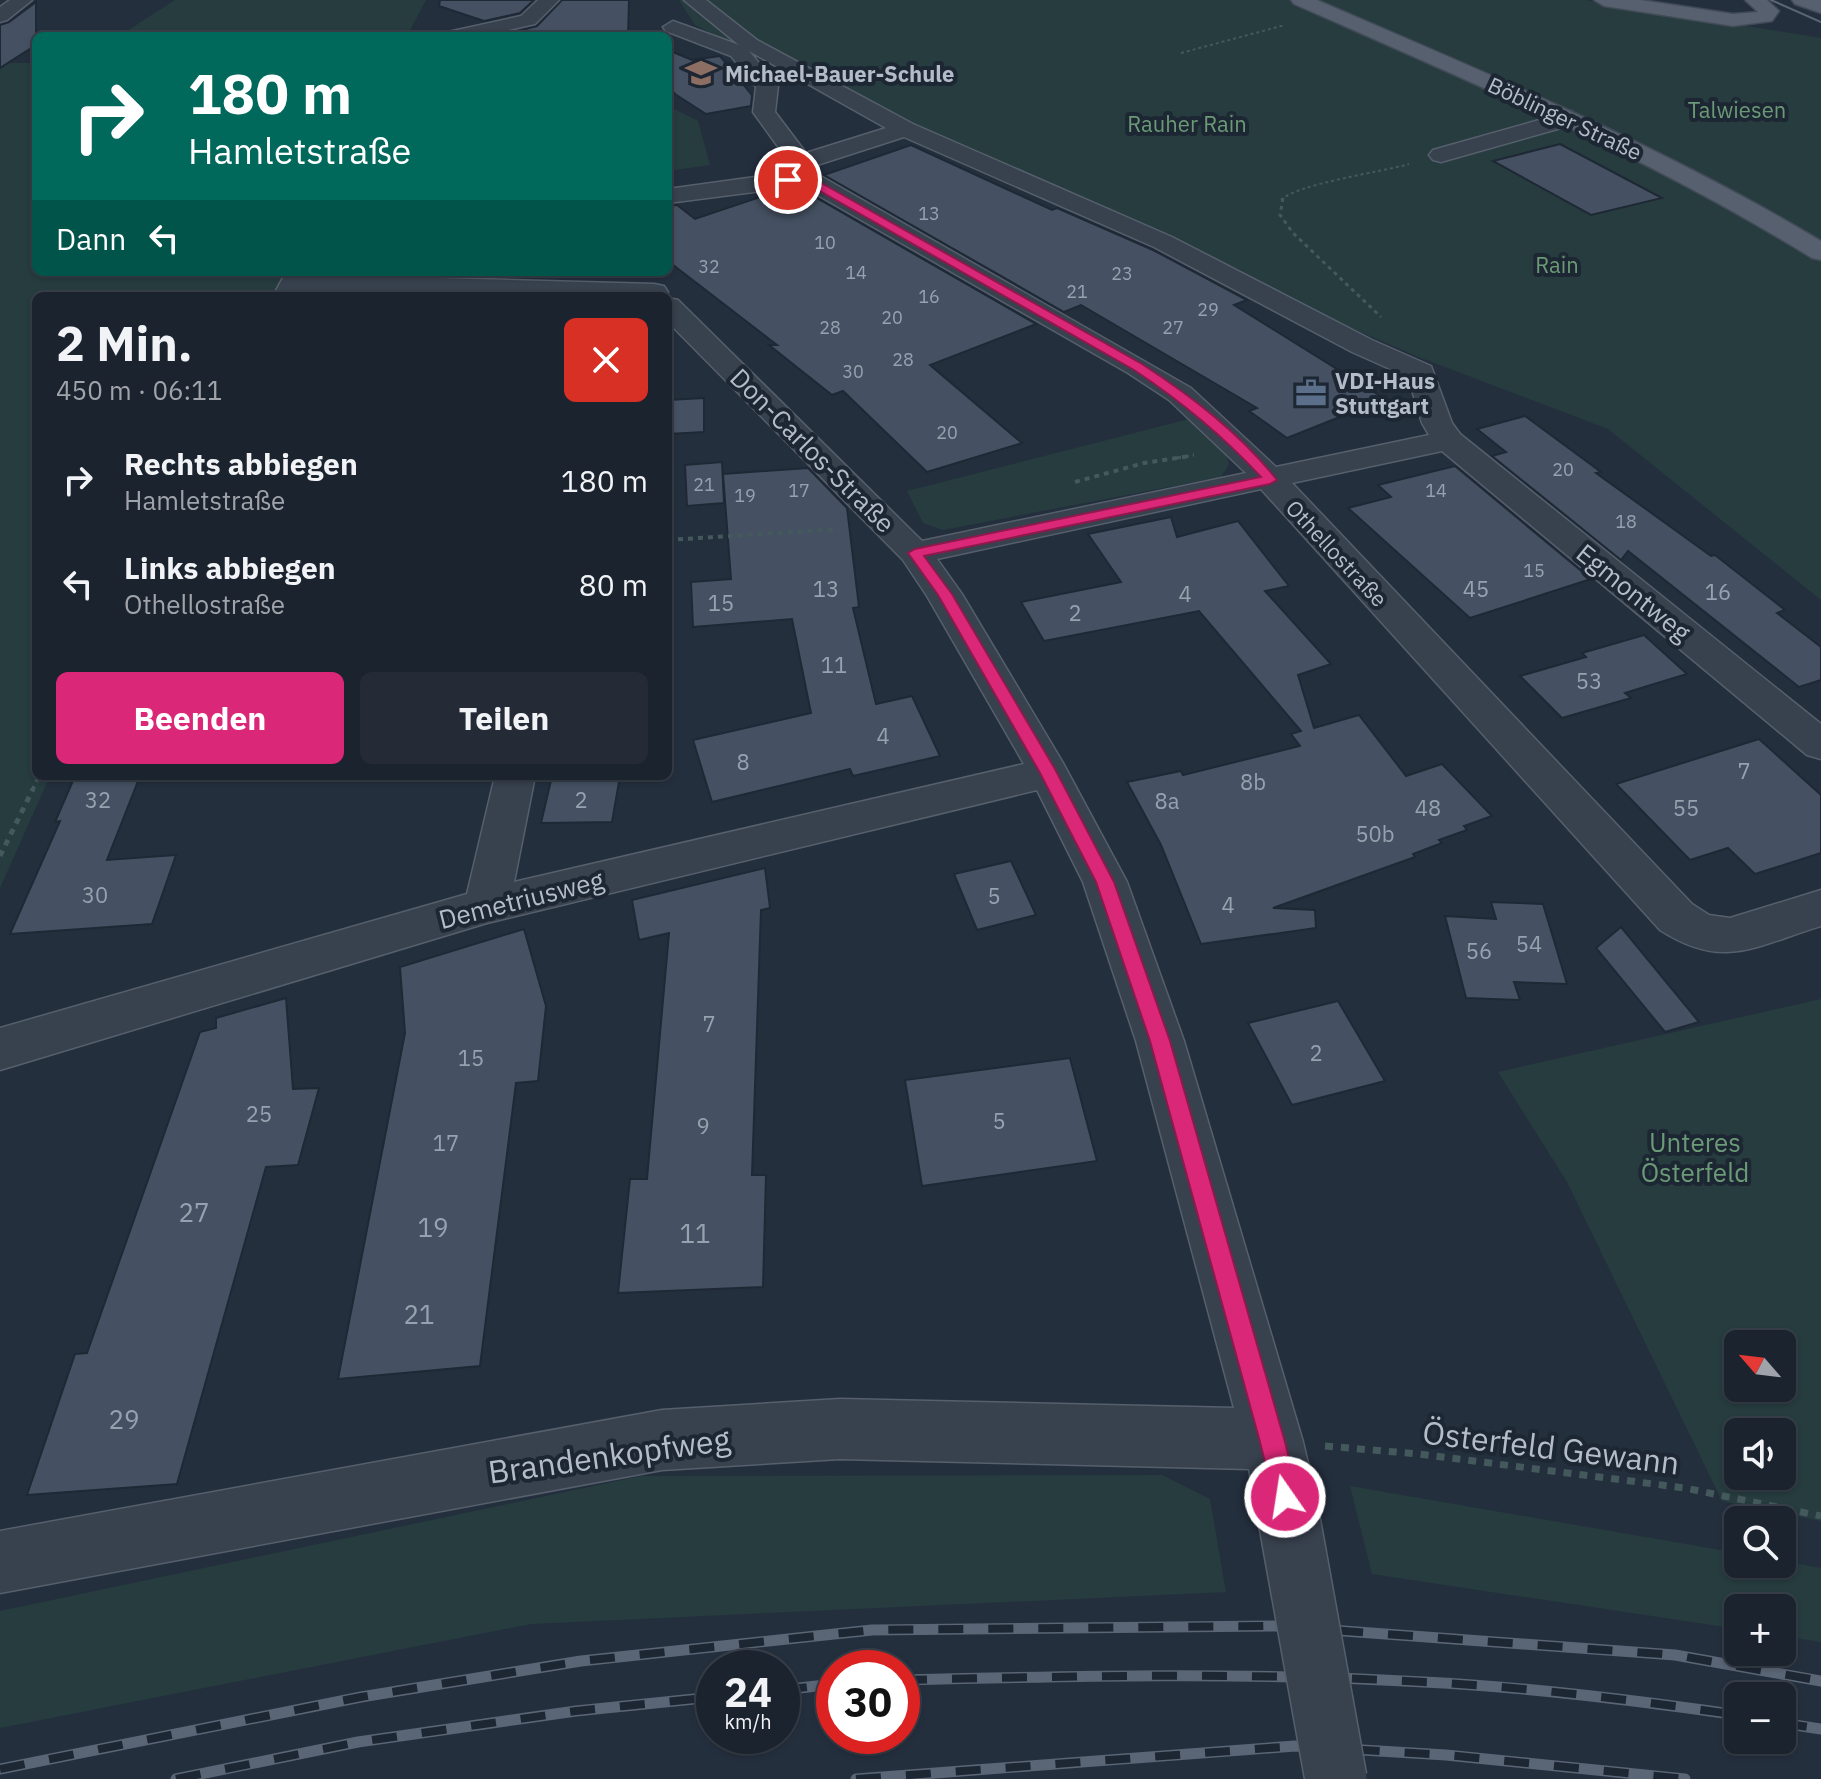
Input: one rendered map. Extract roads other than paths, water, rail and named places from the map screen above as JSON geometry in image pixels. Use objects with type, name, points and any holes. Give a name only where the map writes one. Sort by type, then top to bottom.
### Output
[{"type":"main road","name":"Böblinger Straße","points":[[1301,0],[1571,118],[1737,201],[1821,252]]},
{"type":"main road","points":[[1604,0],[1733,20],[1765,17],[1769,11],[1755,0]]},
{"type":"main road","points":[[1802,0],[1821,7]]},
{"type":"street","points":[[0,16],[22,0]]},
{"type":"street","points":[[473,32],[528,20],[549,0]]},
{"type":"street","points":[[694,0],[750,44],[905,129],[1163,242],[1362,346],[1421,372],[1437,423],[1448,440],[1270,480],[901,539]]},
{"type":"street","points":[[673,27],[738,52],[767,86],[764,112],[803,170]]},
{"type":"street","points":[[1441,155],[1571,118]]},
{"type":"street","points":[[672,195],[770,181],[905,129]]},
{"type":"street","name":"Othellostraße","points":[[803,170],[1180,394],[1241,448],[1676,917],[1700,932],[1730,936],[1821,908]]},
{"type":"street","name":"Don-Carlos-Straße","points":[[637,276],[654,292]]},
{"type":"street","points":[[289,292],[294,282],[518,292]]},
{"type":"street","name":"Don-Carlos-Straße","points":[[672,310],[901,539],[944,594],[1049,773],[1105,882],[1160,1041],[1279,1470],[1336,1779]]},
{"type":"street","name":"Egmontweg","points":[[1448,440],[1821,745]]},
{"type":"street","name":"Demetriusweg","points":[[0,1049],[487,906],[1049,773]]},
{"type":"street","points":[[487,906],[514,780]]},
{"type":"street","name":"Brandenkopfweg","points":[[0,1562],[662,1440],[840,1429],[1232,1437],[1279,1470]]},
{"type":"tram line","points":[[1771,0],[1821,22]]},
{"type":"railway","points":[[0,1769],[361,1697],[581,1661],[872,1630],[1275,1626],[1675,1655],[1821,1681]]},
{"type":"railway","points":[[920,1680],[1163,1676],[1359,1679],[1542,1691],[1724,1713]]},
{"type":"railway","points":[[800,1688],[816,1686]]},
{"type":"railway","points":[[176,1779],[358,1742],[576,1711],[696,1699]]},
{"type":"railway","points":[[1796,1725],[1821,1729]]},
{"type":"railway","points":[[856,1779],[1295,1746],[1446,1755],[1685,1779]]},
{"type":"place","name":"Michael-Bauer-Schule","points":[[701,73]]},
{"type":"place","name":"VDI-Haus Stuttgart","points":[[1311,393]]},
{"type":"park label","name":"Talwiesen","points":[[1737,109]]},
{"type":"park label","name":"Rauher Rain","points":[[1187,123]]},
{"type":"park label","name":"Rain","points":[[1557,264]]},
{"type":"park label","name":"Unteres Österfeld","points":[[1695,1157]]}]
